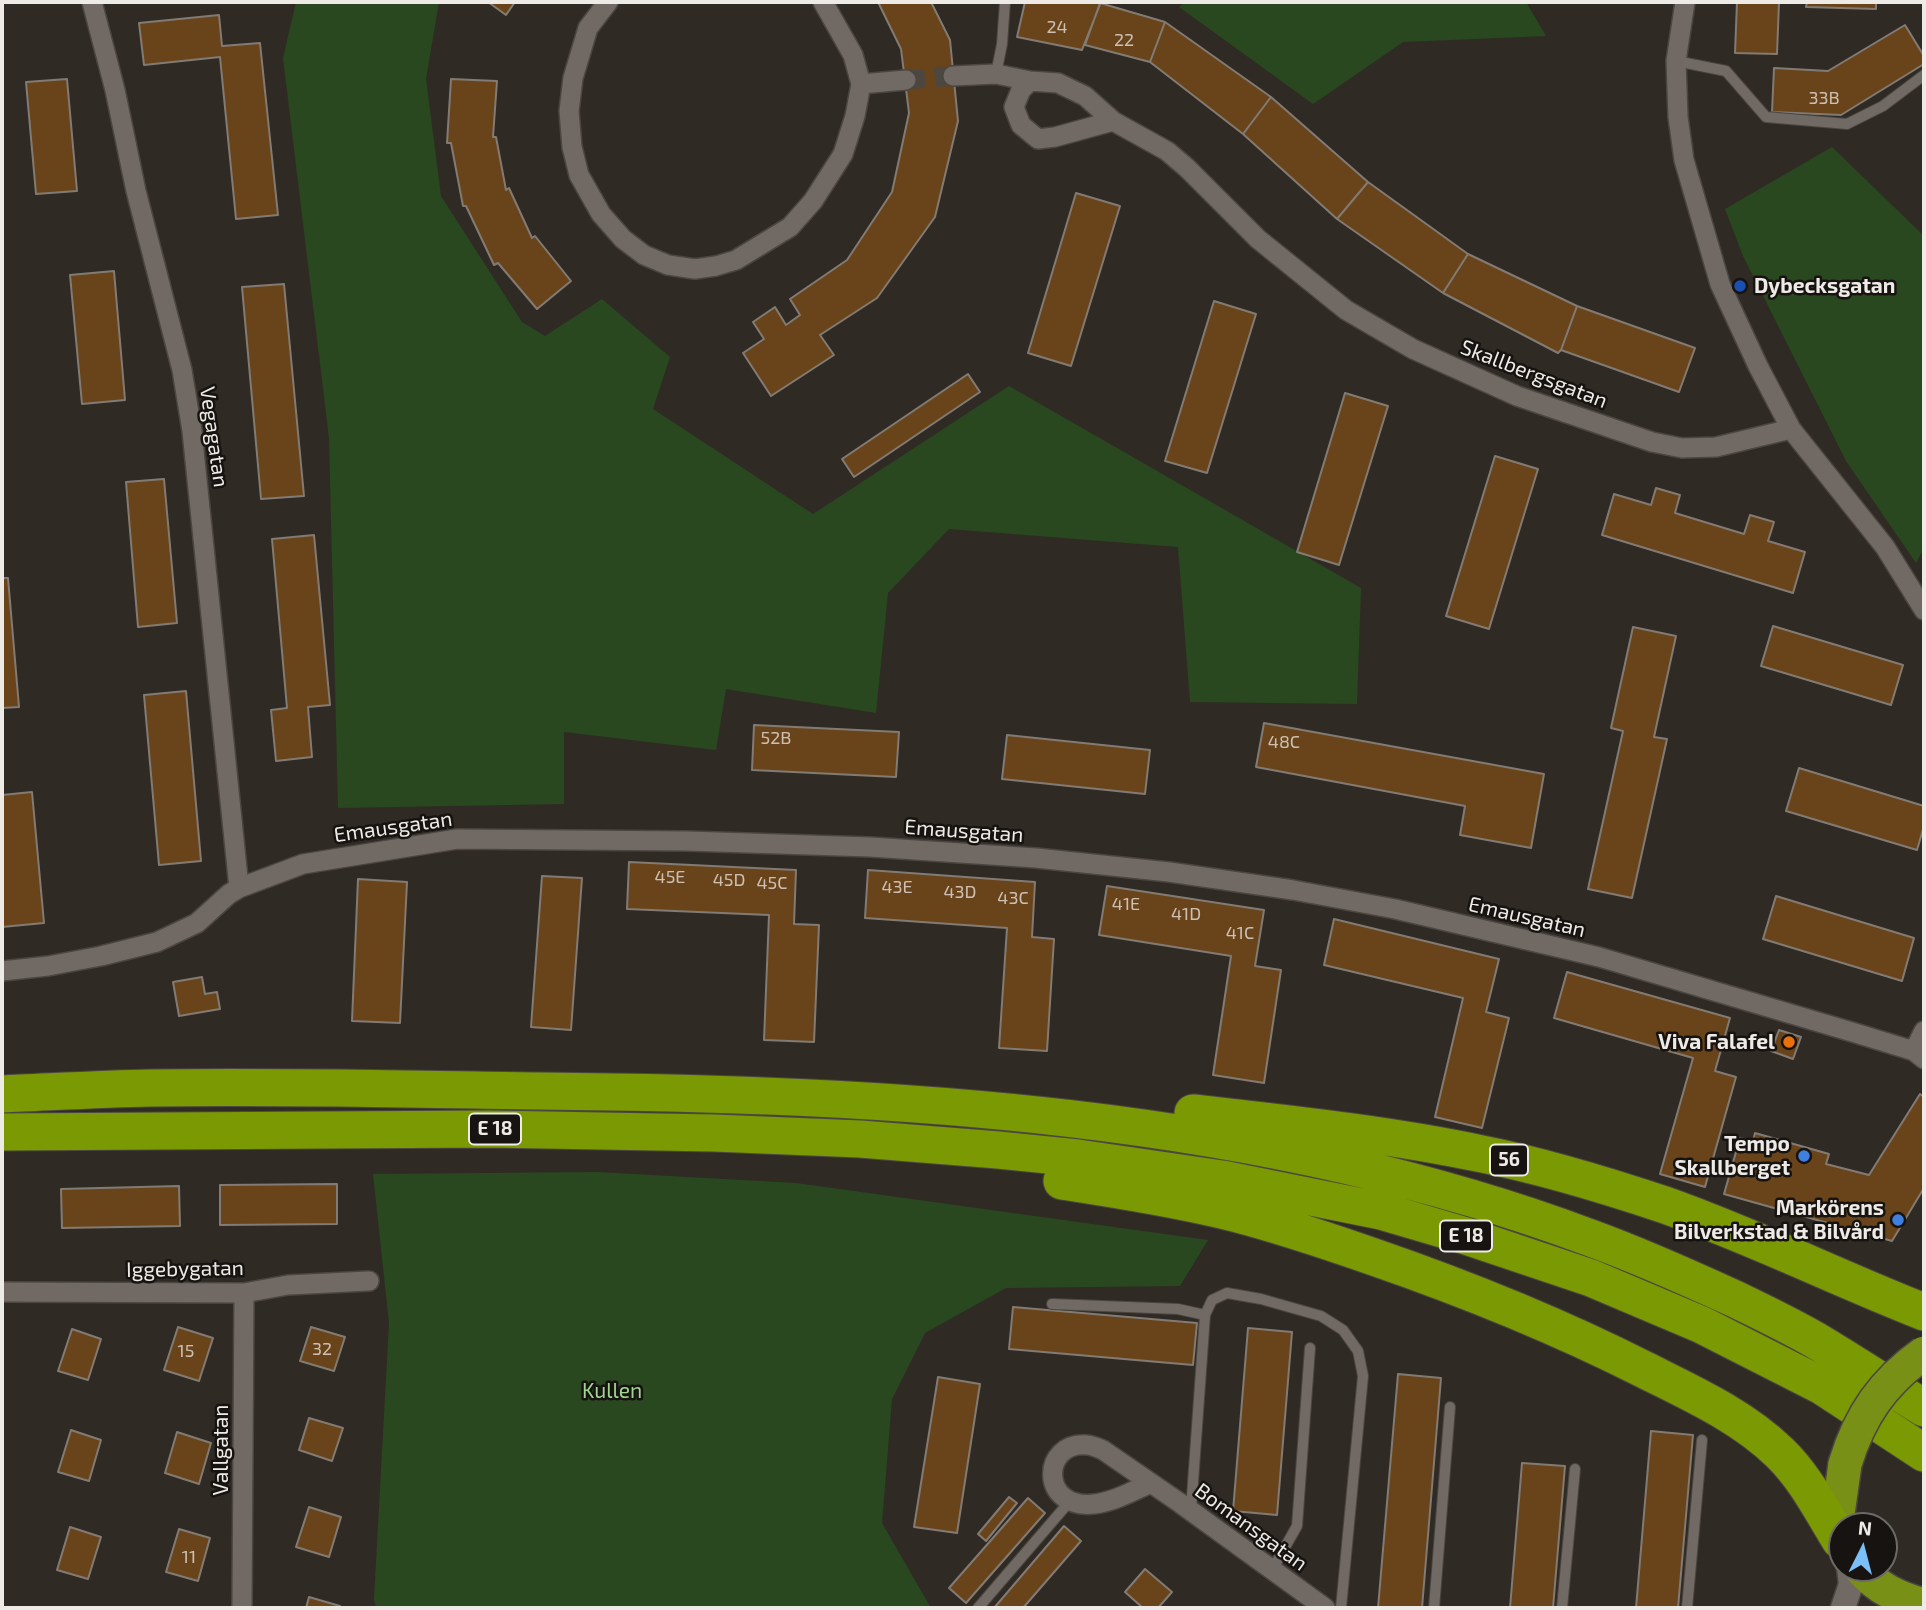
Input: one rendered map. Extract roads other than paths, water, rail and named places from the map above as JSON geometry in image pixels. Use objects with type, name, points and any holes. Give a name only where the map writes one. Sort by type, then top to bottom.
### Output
[{"type":"highway","name":"E 18","points":[[2,1094],[150,1088],[652,1092],[953,1107],[1076,1120],[1220,1140],[1401,1178],[1585,1235],[1698,1282],[1772,1317],[1924,1408]]},
{"type":"highway","name":"56","points":[[1076,1120],[1099,1102],[1375,1135],[1484,1154],[1546,1169],[1664,1205],[1727,1228],[1924,1312]]},
{"type":"highway","name":"E 18","points":[[2,1132],[489,1129],[836,1138],[1077,1158],[1222,1179],[1381,1211],[1479,1240],[1591,1278],[1702,1325],[1822,1386],[1924,1453]]},
{"type":"highway","points":[[966,1147],[991,1170],[1136,1193],[1233,1213],[1300,1232],[1400,1266],[1538,1320],[1650,1373],[1752,1430],[1788,1462],[1828,1521]]},
{"type":"highway","points":[[1838,1512],[1845,1464],[1867,1410],[1888,1382],[1924,1353]]},
{"type":"highway","points":[[1874,1582],[1918,1606]]},
{"type":"street","name":"Vegagatan","points":[[92,2],[115,90],[136,191],[182,370],[210,598],[239,888]]},
{"type":"street","points":[[608,2],[588,28],[573,78],[569,111],[572,147],[579,175],[601,214],[623,239],[644,255],[668,265],[695,269],[736,260],[790,227],[813,201],[843,154],[855,116],[861,84],[853,55],[823,2]]},
{"type":"street","points":[[1685,2],[1676,61],[1678,117],[1684,160],[1720,284],[1791,429],[1885,547],[1924,610]]},
{"type":"street","name":"Skallbergsgatan","points":[[953,76],[996,74],[1058,83],[1085,96],[1113,121],[1167,151],[1258,239],[1346,310],[1413,349],[1517,396],[1652,442],[1682,447],[1716,447],[1791,429]]},
{"type":"street","points":[[861,84],[906,80]]},
{"type":"street","points":[[1030,81],[1021,90],[1014,107],[1021,125],[1038,139],[1113,121]]},
{"type":"street","name":"Emausgatan","points":[[2,971],[48,966],[157,942],[197,923],[239,888],[303,864],[457,839],[687,841],[870,848],[1036,858],[1191,875],[1395,909],[1599,957],[1919,1055]]},
{"type":"street","points":[[1919,1055],[1924,1031]]},
{"type":"street","name":"Iggebygatan","points":[[2,1292],[244,1293],[288,1285],[369,1281]]},
{"type":"street","name":"Vallgatan","points":[[242,1608],[244,1293]]},
{"type":"street","name":"Bomansgatan","points":[[1070,1501],[1057,1492],[1053,1484],[1052,1470],[1058,1457],[1074,1446],[1089,1444],[1103,1450],[1151,1483],[1325,1608]]},
{"type":"street","points":[[1070,1501],[1094,1504],[1151,1483]]},
{"type":"street","points":[[1843,1608],[1851,1582]]},
{"type":"lane","points":[[996,74],[1002,44],[1005,2]]},
{"type":"lane","points":[[1676,61],[1726,71],[1766,117],[1847,124],[1883,107],[1924,75]]},
{"type":"lane","points":[[1191,1511],[1205,1315],[1212,1300],[1227,1293],[1261,1299],[1321,1316],[1343,1330],[1358,1351],[1363,1376],[1341,1608]]},
{"type":"lane","points":[[1052,1304],[1178,1309],[1205,1315]]},
{"type":"lane","points":[[1272,1570],[1297,1526],[1310,1348]]},
{"type":"lane","points":[[1434,1608],[1450,1406]]},
{"type":"lane","points":[[1687,1608],[1702,1440]]},
{"type":"lane","points":[[1562,1608],[1575,1469]]},
{"type":"lane","points":[[978,1608],[1070,1501]]},
{"type":"tunnel","points":[[906,80],[953,76]]},
{"type":"place","name":"Dybecksgatan","points":[[1740,286]]},
{"type":"place","name":"Viva Falafel","points":[[1789,1042]]},
{"type":"place","name":"Tempo Skallberget","points":[[1804,1156]]},
{"type":"place","name":"Markörens Bilverkstad & Bilvård","points":[[1898,1220]]},
{"type":"park label","name":"Kullen","points":[[612,1391]]}]
